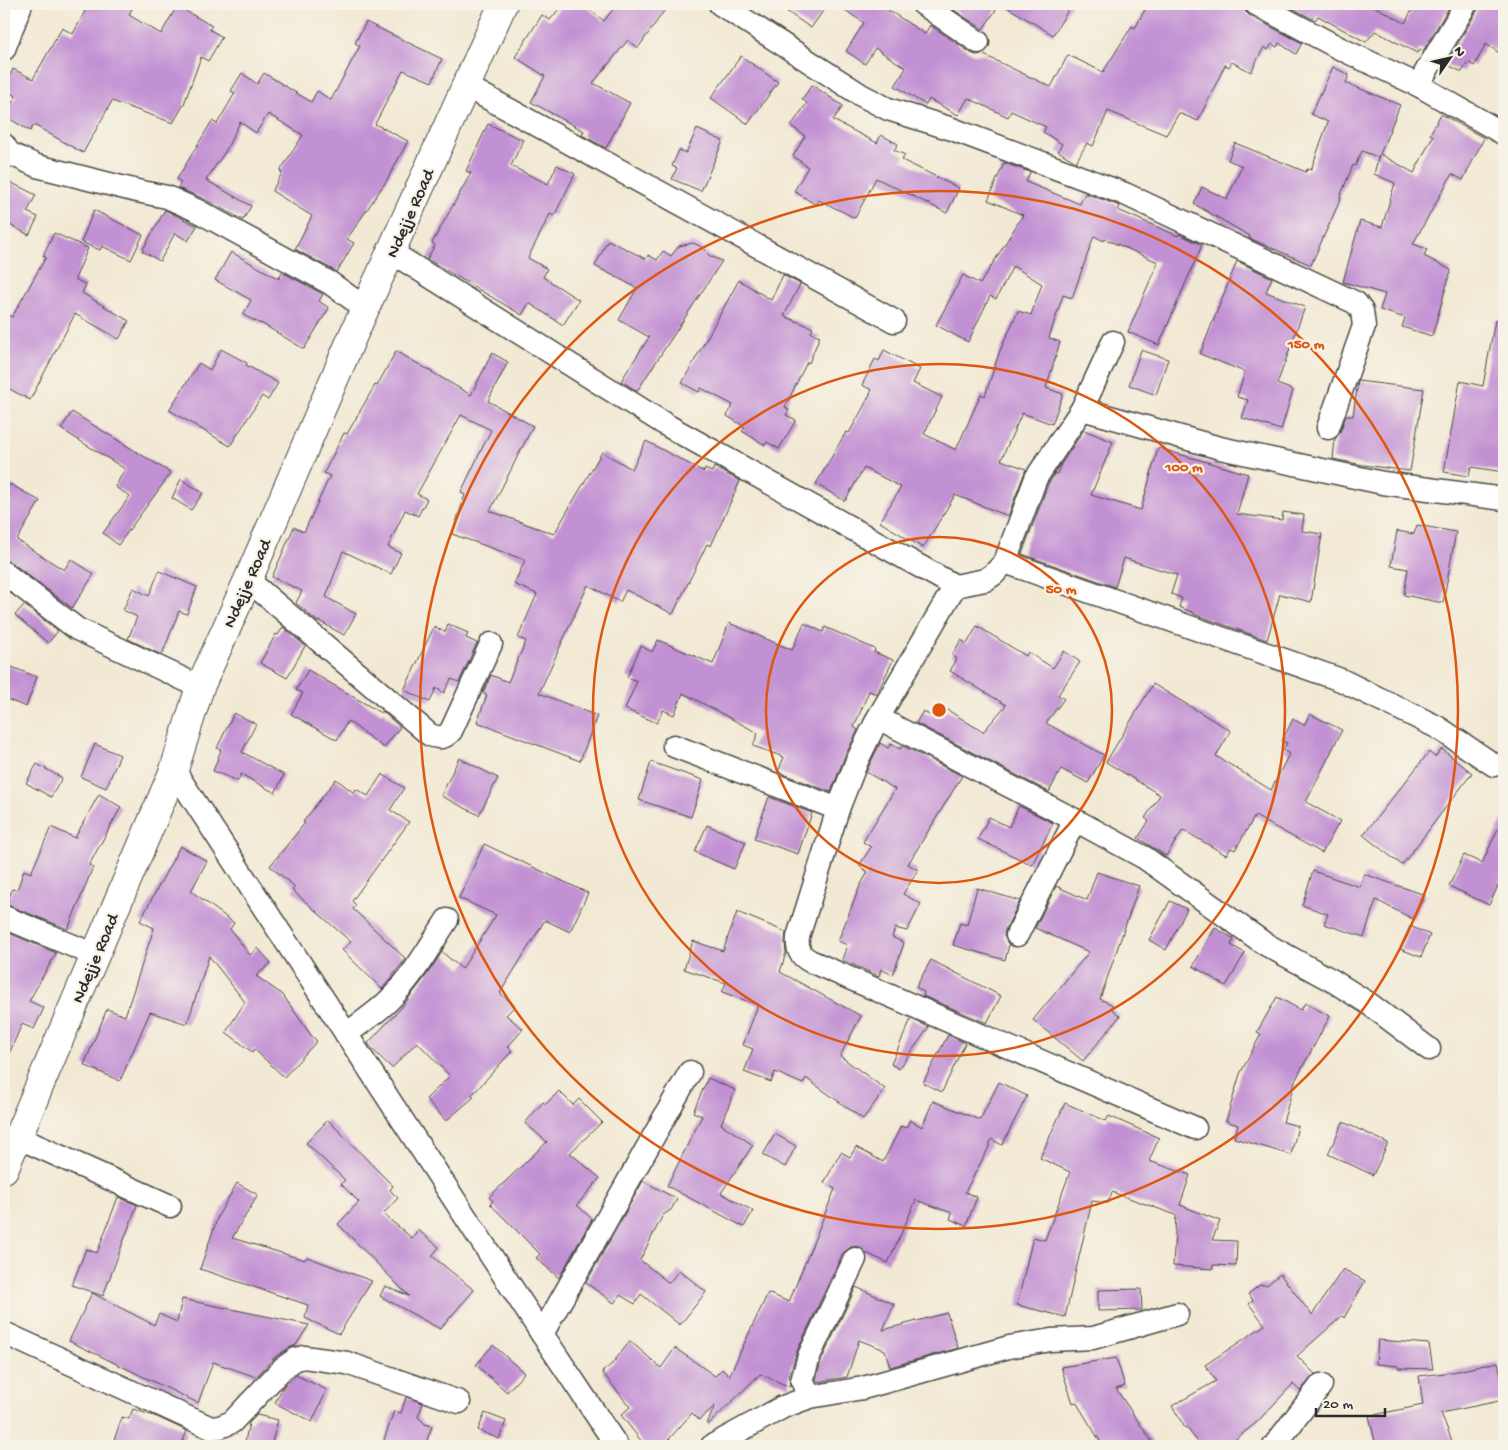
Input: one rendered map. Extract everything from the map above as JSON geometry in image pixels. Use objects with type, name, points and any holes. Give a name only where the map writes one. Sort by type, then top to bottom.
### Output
[{"type":"street","points":[[4,49],[21,4]]},
{"type":"street","name":"Ndejje Road","points":[[4,1169],[174,770],[200,687],[366,308],[503,4]]},
{"type":"street","points":[[720,4],[860,95],[888,109],[952,129],[1125,194],[1356,303],[1362,311],[1364,326],[1328,428]]},
{"type":"street","points":[[923,4],[978,42]]},
{"type":"street","points":[[1256,4],[1341,49],[1418,85],[1504,134]]},
{"type":"street","points":[[1418,85],[1466,4]]},
{"type":"street","points":[[466,86],[894,322]]},
{"type":"street","points":[[4,145],[9,153],[36,166],[167,197],[196,210],[238,235],[330,283],[366,308]]},
{"type":"street","points":[[391,252],[668,426],[955,586],[985,580],[994,574],[1005,562],[1036,478],[1082,409],[1113,342]]},
{"type":"street","points":[[1082,409],[1220,448],[1383,483],[1504,499]]},
{"type":"street","points":[[1005,562],[1341,680],[1437,727],[1494,765]]},
{"type":"street","points":[[4,574],[77,629],[200,687]]},
{"type":"street","points":[[248,580],[430,735],[436,737],[447,736],[451,731],[491,644]]},
{"type":"street","points":[[955,586],[878,718],[856,763],[838,809],[798,937],[801,955],[828,969],[1195,1128]]},
{"type":"street","points":[[878,718],[1145,858],[1265,944],[1368,1003],[1429,1049]]},
{"type":"street","points":[[674,746],[838,809]]},
{"type":"street","points":[[174,770],[616,1446]]},
{"type":"street","points":[[1017,935],[1075,820]]},
{"type":"street","points":[[4,918],[95,955]]},
{"type":"street","points":[[346,1034],[375,1013],[393,996],[414,971],[447,920]]},
{"type":"street","points":[[542,1334],[690,1072]]},
{"type":"street","points":[[17,1137],[170,1206]]},
{"type":"street","points":[[810,1396],[802,1381],[809,1356],[856,1259]]},
{"type":"street","points":[[712,1446],[783,1407],[810,1396],[863,1388],[1009,1347],[1051,1340],[1093,1338],[1176,1314]]},
{"type":"street","points":[[4,1333],[211,1428],[220,1427],[232,1422],[284,1368],[296,1359],[304,1358],[347,1363],[459,1402]]},
{"type":"street","points":[[1274,1446],[1321,1385]]},
{"type":"building","points":[[89,4],[134,4],[129,15],[161,34],[177,6],[212,26],[209,29],[222,37],[208,61],[201,57],[184,104],[173,123],[112,101],[83,153],[34,125],[30,131],[5,116],[16,96],[4,89],[13,69],[33,79],[62,28],[73,34]]},
{"type":"building","points":[[563,4],[583,4],[604,21],[617,4],[669,4],[638,48],[628,40],[593,83],[630,103],[606,148],[582,135],[584,131],[531,102],[545,76],[515,57],[542,15],[550,20]]},
{"type":"building","points":[[776,4],[828,4],[811,28]]},
{"type":"building","points":[[836,4],[879,4],[925,34],[930,25],[971,53],[976,55],[982,54],[1051,87],[1068,55],[1103,72],[1132,26],[1135,28],[1148,4],[1243,4],[1245,11],[1250,16],[1302,43],[1296,54],[1279,43],[1277,47],[1272,44],[1268,50],[1264,47],[1251,72],[1232,62],[1229,67],[1225,65],[1198,121],[1179,113],[1166,135],[1108,111],[1093,146],[1087,143],[1076,162],[1058,151],[1062,144],[1043,132],[1046,127],[1011,111],[1008,117],[968,98],[958,115],[929,99],[926,105],[895,86],[906,68],[875,48],[865,64],[846,51],[864,23]]},
{"type":"building","points":[[958,4],[1000,4],[983,29],[954,10]]},
{"type":"building","points":[[1002,4],[1072,4],[1053,35]]},
{"type":"building","points":[[1284,4],[1370,4],[1405,23],[1413,8],[1416,9],[1419,4],[1451,4],[1423,51],[1420,49],[1417,53],[1375,31],[1366,42],[1318,16],[1315,20]]},
{"type":"building","points":[[1479,4],[1504,4],[1504,56],[1486,44],[1474,66],[1468,62],[1462,72],[1446,64],[1477,11]]},
{"type":"building","points":[[366,22],[442,59],[432,82],[403,70],[375,124],[408,141],[387,180],[347,239],[354,243],[337,272],[295,249],[312,216],[272,191],[282,173],[280,171],[303,135],[268,114],[256,133],[240,122],[225,152],[206,180],[251,206],[243,220],[202,198],[178,188],[181,182],[177,179],[212,121],[217,124],[235,93],[231,91],[242,73],[257,84],[264,73],[311,102],[317,91],[331,100],[360,46],[355,43]]},
{"type":"building","points":[[741,56],[778,82],[748,124],[711,98]]},
{"type":"building","points":[[1333,67],[1349,75],[1346,83],[1400,105],[1380,154],[1414,173],[1433,136],[1430,134],[1441,114],[1484,138],[1463,180],[1452,174],[1413,244],[1427,249],[1424,256],[1451,270],[1432,336],[1402,327],[1405,318],[1380,310],[1385,294],[1343,282],[1360,221],[1382,227],[1395,183],[1374,174],[1379,155],[1378,157],[1362,151],[1355,166],[1353,165],[1341,198],[1311,265],[1249,238],[1250,236],[1194,204],[1202,187],[1227,199],[1242,166],[1228,160],[1235,143],[1306,172],[1307,169],[1311,170],[1328,122],[1311,114]]},
{"type":"building","points":[[812,85],[843,106],[833,120],[877,143],[881,135],[898,144],[894,150],[905,155],[902,160],[959,188],[947,213],[876,178],[855,218],[819,200],[816,205],[794,191],[808,167],[793,156],[805,136],[791,126],[807,103],[802,99]]},
{"type":"building","points":[[488,124],[523,140],[511,166],[548,184],[557,165],[575,174],[554,216],[550,214],[528,258],[547,269],[543,277],[579,300],[563,325],[529,303],[522,315],[427,259],[435,245],[432,243],[471,173],[466,171]]},
{"type":"building","points":[[697,129],[723,141],[701,191],[672,179],[677,168],[672,166],[679,150],[686,153]]},
{"type":"building","points":[[1004,163],[1030,172],[1026,182],[1080,204],[1085,193],[1120,206],[1118,210],[1202,245],[1159,345],[1128,332],[1158,262],[1094,236],[1072,298],[1063,295],[1049,338],[1060,342],[1046,388],[1063,394],[1052,424],[1022,413],[1001,460],[1026,469],[1008,516],[955,495],[923,548],[880,522],[901,487],[864,468],[845,501],[816,484],[846,432],[849,433],[863,408],[872,390],[862,385],[875,359],[879,361],[884,350],[920,369],[913,383],[942,397],[924,434],[956,450],[981,394],[985,396],[999,353],[1018,311],[1031,315],[1042,284],[1013,266],[996,299],[990,296],[968,342],[936,325],[963,275],[980,284],[1023,215],[988,200]]},
{"type":"building","points":[[4,179],[36,195],[27,212],[38,217],[29,235],[4,222]]},
{"type":"building","points":[[94,210],[143,235],[131,260],[102,246],[100,250],[81,242]]},
{"type":"building","points":[[165,210],[197,226],[188,241],[175,233],[160,261],[142,251]]},
{"type":"building","points":[[54,233],[88,248],[75,279],[86,285],[82,293],[129,321],[119,339],[75,314],[30,400],[4,386],[4,312],[12,317],[46,257],[43,256]]},
{"type":"building","points":[[608,240],[646,259],[648,255],[657,260],[663,251],[671,256],[679,246],[693,243],[700,246],[710,256],[722,261],[637,391],[621,381],[649,337],[619,320],[637,288],[595,266]]},
{"type":"building","points":[[231,252],[279,279],[282,272],[323,294],[319,301],[329,308],[304,349],[261,323],[243,315],[251,300],[215,280]]},
{"type":"building","points":[[1237,261],[1272,278],[1266,292],[1305,307],[1277,384],[1293,390],[1281,430],[1242,418],[1248,400],[1237,397],[1245,372],[1200,354]]},
{"type":"building","points":[[783,275],[800,284],[784,316],[813,328],[811,333],[820,336],[809,363],[807,362],[785,407],[789,410],[786,415],[796,420],[779,449],[767,442],[765,445],[742,431],[745,427],[727,416],[733,405],[701,388],[699,392],[682,383],[739,280],[771,300]]},
{"type":"building","points":[[1495,320],[1504,321],[1504,472],[1471,467],[1469,476],[1444,472],[1460,381],[1483,386]]},
{"type":"building","points":[[221,349],[278,383],[268,400],[262,396],[230,446],[169,410],[199,363],[210,370]]},
{"type":"building","points":[[1141,350],[1168,359],[1156,395],[1129,385]]},
{"type":"building","points":[[396,351],[471,395],[492,353],[508,362],[488,401],[533,426],[490,511],[554,534],[602,452],[632,469],[646,441],[704,472],[705,469],[712,472],[714,467],[740,481],[711,546],[707,544],[673,614],[626,590],[620,602],[588,585],[539,693],[597,716],[580,761],[477,722],[487,695],[483,693],[491,675],[508,682],[526,641],[518,638],[537,594],[514,584],[525,560],[452,534],[465,495],[461,492],[491,430],[461,415],[417,494],[427,499],[418,516],[405,510],[388,547],[401,553],[391,574],[343,551],[326,597],[356,614],[344,635],[318,622],[296,603],[302,591],[272,577],[294,527],[304,532],[330,476],[324,473],[344,433],[347,434]]},
{"type":"building","points":[[1358,381],[1424,389],[1410,471],[1333,459],[1335,439],[1346,416],[1353,416]]},
{"type":"building","points":[[72,412],[171,473],[118,545],[103,533],[130,496],[115,487],[125,469],[61,429]]},
{"type":"building","points":[[1084,430],[1113,442],[1091,495],[1141,510],[1158,448],[1248,474],[1237,514],[1282,520],[1283,512],[1304,515],[1302,531],[1322,534],[1311,602],[1280,594],[1267,640],[1179,607],[1182,598],[1171,594],[1177,575],[1124,558],[1115,587],[1022,554],[1048,484],[1055,473],[1057,474],[1061,464]]},
{"type":"building","points":[[181,479],[203,493],[191,510],[172,498]]},
{"type":"building","points":[[10,484],[40,501],[17,540],[64,570],[71,559],[94,574],[72,608],[12,563],[4,560],[4,495]]},
{"type":"building","points":[[1417,525],[1456,532],[1443,603],[1404,595],[1408,569],[1391,566],[1397,531],[1414,534]]},
{"type":"building","points":[[159,571],[197,587],[187,614],[179,611],[162,655],[128,639],[137,617],[123,610],[133,588],[149,596]]},
{"type":"building","points":[[24,605],[58,631],[48,643],[15,615]]},
{"type":"building","points":[[729,623],[792,650],[804,623],[823,632],[825,627],[875,649],[874,652],[893,660],[877,694],[869,691],[854,727],[858,730],[844,758],[831,792],[778,772],[784,757],[753,746],[758,733],[683,693],[674,715],[663,710],[657,723],[625,709],[637,681],[627,677],[641,646],[652,652],[658,640],[713,664]]},
{"type":"building","points":[[448,624],[468,633],[466,638],[477,643],[459,682],[451,679],[444,693],[436,688],[430,702],[404,690],[434,627],[445,632]]},
{"type":"building","points":[[977,626],[1026,656],[1028,652],[1053,668],[1064,651],[1080,662],[1058,695],[1064,699],[1046,723],[1104,755],[1088,783],[1061,769],[1049,792],[916,723],[923,711],[931,716],[938,704],[983,732],[1006,705],[950,671],[957,659],[952,655],[961,640],[967,644]]},
{"type":"building","points":[[283,627],[305,646],[287,678],[260,663],[276,634],[278,635]]},
{"type":"building","points":[[4,664],[37,677],[26,707],[4,698]]},
{"type":"building","points":[[308,670],[381,713],[382,711],[400,727],[384,748],[348,721],[337,740],[291,714],[303,693],[296,690]]},
{"type":"building","points":[[1153,684],[1231,731],[1216,756],[1271,790],[1289,754],[1283,750],[1287,743],[1282,741],[1293,719],[1304,725],[1310,714],[1342,730],[1306,802],[1340,821],[1322,853],[1255,816],[1235,850],[1231,848],[1226,855],[1183,830],[1166,856],[1138,838],[1149,821],[1145,818],[1160,795],[1106,762]]},
{"type":"building","points":[[234,713],[256,724],[242,752],[284,775],[275,793],[241,774],[238,781],[213,771],[221,750],[217,748]]},
{"type":"building","points":[[880,743],[888,748],[891,744],[900,749],[903,746],[962,776],[908,864],[918,870],[903,894],[921,904],[907,931],[895,928],[892,937],[904,943],[893,975],[881,969],[879,976],[842,960],[847,945],[838,941],[860,886],[868,872],[859,866],[871,847],[863,842],[895,789],[866,772]]},
{"type":"building","points":[[95,744],[120,755],[106,788],[81,777]]},
{"type":"building","points":[[1442,749],[1472,773],[1402,865],[1363,835],[1429,752],[1435,757]]},
{"type":"building","points":[[459,758],[498,778],[479,815],[441,796]]},
{"type":"building","points":[[651,762],[703,780],[691,817],[639,800]]},
{"type":"building","points":[[37,764],[62,778],[51,797],[26,783]]},
{"type":"building","points":[[382,774],[404,788],[390,810],[409,822],[352,901],[356,905],[353,909],[406,959],[382,989],[342,950],[351,942],[292,890],[295,887],[270,866],[305,823],[303,822],[336,779],[354,793],[356,789],[368,796]]},
{"type":"building","points":[[99,794],[121,807],[89,865],[93,867],[68,929],[7,905],[12,889],[17,890],[24,870],[31,873],[51,827],[75,838]]},
{"type":"building","points":[[769,797],[812,813],[798,854],[754,839]]},
{"type":"building","points":[[1019,806],[1053,823],[1032,865],[978,839],[989,817],[1009,827]]},
{"type":"building","points":[[1504,816],[1504,873],[1489,905],[1449,886],[1464,855],[1482,863]]},
{"type":"building","points":[[707,825],[746,842],[734,869],[695,852]]},
{"type":"building","points":[[484,844],[588,893],[570,932],[545,920],[500,993],[515,1006],[506,1015],[523,1029],[508,1047],[512,1051],[472,1095],[474,1097],[446,1121],[426,1099],[450,1076],[417,1042],[392,1068],[368,1043],[402,1007],[442,952],[462,969],[496,915],[459,898]]},
{"type":"building","points":[[180,846],[207,861],[191,891],[234,923],[230,929],[250,955],[258,948],[271,963],[256,976],[283,995],[317,1041],[284,1077],[254,1049],[252,1052],[226,1032],[245,1002],[209,956],[187,1024],[150,1012],[120,1081],[84,1065],[107,1009],[125,1016],[154,928],[140,921]]},
{"type":"building","points":[[1313,871],[1360,887],[1364,874],[1425,895],[1413,919],[1376,900],[1364,937],[1324,924],[1328,914],[1302,905]]},
{"type":"building","points":[[1097,872],[1139,886],[1100,999],[1113,1005],[1111,1008],[1120,1016],[1083,1061],[1033,1020],[1089,952],[1035,928],[1056,886],[1087,900]]},
{"type":"building","points":[[977,888],[1020,901],[1005,930],[1004,936],[1009,945],[1005,960],[953,945],[960,923],[967,925]]},
{"type":"building","points":[[1170,901],[1187,909],[1166,950],[1149,940]]},
{"type":"building","points":[[737,912],[786,932],[786,953],[780,972],[861,1016],[840,1056],[885,1089],[863,1119],[806,1078],[803,1084],[775,1072],[771,1082],[744,1072],[753,1049],[743,1045],[758,1005],[722,992],[726,983],[684,969],[693,941],[723,951]]},
{"type":"building","points":[[1410,926],[1430,935],[1421,957],[1400,949]]},
{"type":"building","points":[[1215,928],[1234,939],[1231,945],[1245,953],[1226,986],[1193,966]]},
{"type":"building","points":[[4,931],[56,953],[29,1001],[44,1008],[34,1029],[22,1024],[4,1065]]},
{"type":"building","points":[[931,960],[1001,996],[987,1023],[923,996],[924,992],[916,987]]},
{"type":"building","points":[[1277,997],[1301,1010],[1305,1003],[1330,1016],[1295,1081],[1283,1122],[1298,1126],[1291,1155],[1234,1138],[1238,1125],[1226,1121],[1240,1074],[1261,1034],[1257,1032]]},
{"type":"building","points":[[911,1019],[929,1027],[899,1069],[891,1064]]},
{"type":"building","points":[[948,1035],[965,1043],[942,1092],[923,1083]]},
{"type":"building","points":[[708,1078],[735,1090],[721,1124],[753,1145],[721,1193],[753,1211],[744,1227],[667,1186],[702,1116],[693,1112]]},
{"type":"building","points":[[999,1082],[1027,1096],[1002,1145],[991,1139],[989,1147],[965,1192],[977,1197],[966,1226],[950,1219],[952,1213],[916,1200],[888,1263],[866,1253],[860,1247],[852,1246],[843,1253],[797,1351],[789,1377],[790,1387],[760,1374],[708,1425],[715,1406],[699,1420],[692,1413],[663,1446],[645,1446],[621,1415],[630,1407],[602,1372],[612,1364],[630,1341],[661,1368],[675,1348],[715,1376],[722,1369],[729,1376],[768,1293],[789,1302],[835,1189],[824,1183],[841,1152],[850,1157],[856,1147],[883,1162],[901,1126],[906,1128],[910,1120],[922,1127],[933,1101],[980,1120]]},
{"type":"building","points":[[559,1091],[573,1105],[579,1099],[602,1122],[570,1153],[600,1178],[577,1205],[592,1219],[559,1278],[536,1258],[540,1254],[490,1204],[493,1201],[489,1197],[547,1142],[525,1123],[543,1102],[546,1104]]},
{"type":"building","points":[[1065,1103],[1106,1121],[1109,1116],[1159,1138],[1149,1161],[1190,1175],[1180,1205],[1220,1221],[1212,1240],[1237,1241],[1236,1266],[1213,1265],[1213,1269],[1173,1266],[1176,1215],[1112,1192],[1108,1203],[1092,1201],[1065,1317],[1017,1305],[1033,1237],[1045,1240],[1070,1172],[1040,1158]]},
{"type":"building","points":[[328,1120],[393,1186],[390,1190],[398,1198],[383,1214],[412,1238],[418,1230],[439,1247],[432,1256],[474,1290],[440,1329],[380,1296],[385,1286],[409,1296],[338,1224],[359,1202],[341,1184],[345,1180],[306,1143]]},
{"type":"building","points":[[1343,1122],[1388,1143],[1373,1175],[1328,1154]]},
{"type":"building","points":[[775,1134],[796,1146],[785,1167],[763,1155]]},
{"type":"building","points":[[643,1181],[677,1199],[671,1210],[663,1215],[640,1260],[669,1283],[679,1270],[706,1292],[680,1325],[641,1294],[635,1304],[620,1295],[614,1303],[586,1283]]},
{"type":"building","points":[[237,1183],[258,1195],[232,1238],[305,1260],[307,1257],[372,1281],[339,1334],[305,1318],[308,1305],[200,1269],[218,1216]]},
{"type":"building","points":[[118,1197],[137,1205],[103,1296],[72,1285],[86,1249],[97,1253]]},
{"type":"building","points":[[1343,1269],[1365,1281],[1344,1318],[1342,1316],[1297,1356],[1315,1374],[1300,1391],[1293,1384],[1257,1422],[1227,1446],[1201,1446],[1185,1428],[1172,1406],[1216,1381],[1205,1365],[1265,1325],[1249,1304],[1253,1300],[1248,1294],[1260,1285],[1267,1285],[1280,1274],[1312,1315]]},
{"type":"building","points":[[856,1287],[894,1304],[883,1330],[947,1313],[958,1348],[890,1367],[885,1350],[859,1340],[847,1377],[817,1382],[821,1361]]},
{"type":"building","points":[[1141,1289],[1142,1310],[1098,1311],[1098,1290]]},
{"type":"building","points":[[92,1293],[154,1325],[159,1314],[177,1322],[182,1299],[309,1325],[296,1345],[275,1357],[256,1377],[213,1362],[198,1403],[69,1341]]},
{"type":"building","points":[[1378,1340],[1429,1344],[1433,1369],[1399,1368],[1399,1366],[1376,1364]]},
{"type":"building","points":[[493,1345],[524,1373],[507,1392],[476,1365]]},
{"type":"building","points":[[1116,1358],[1125,1386],[1116,1389],[1155,1446],[1103,1446],[1076,1402],[1073,1403],[1061,1367]]},
{"type":"building","points":[[1498,1362],[1504,1400],[1441,1413],[1454,1446],[1376,1446],[1369,1416],[1423,1405],[1419,1376],[1453,1372]]},
{"type":"building","points":[[296,1375],[327,1390],[312,1422],[275,1403],[283,1387]]},
{"type":"building","points":[[406,1397],[423,1403],[418,1417],[425,1424],[432,1426],[425,1446],[382,1446],[394,1411],[401,1413]]},
{"type":"building","points":[[133,1409],[157,1417],[187,1431],[181,1446],[112,1446],[122,1417],[129,1419]]},
{"type":"building","points":[[485,1413],[506,1421],[499,1439],[478,1430]]},
{"type":"building","points":[[257,1415],[278,1420],[271,1446],[244,1446],[249,1423]]}]
